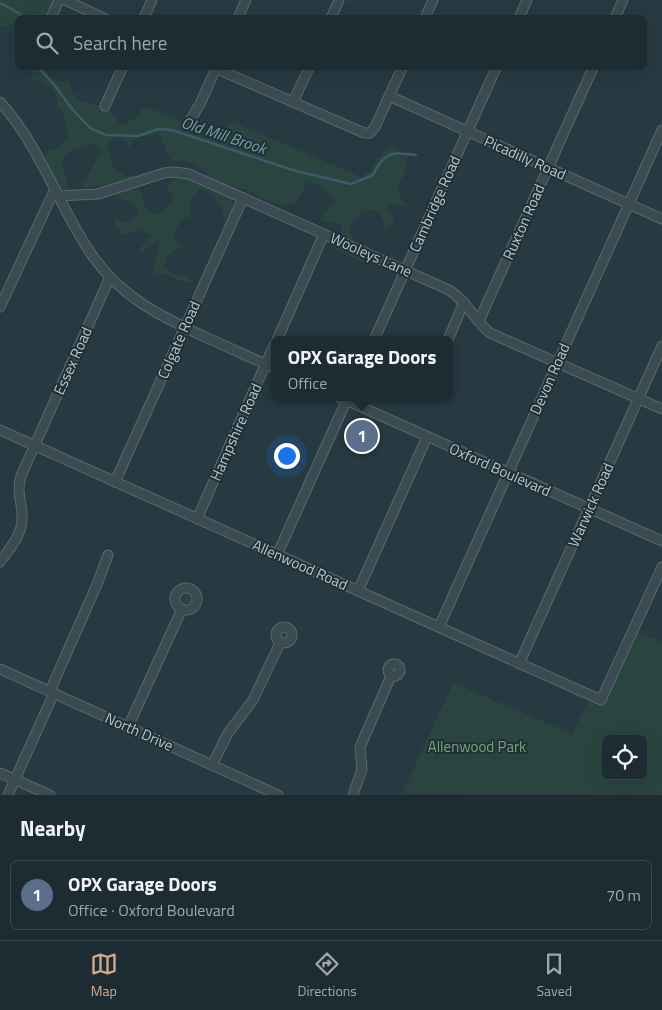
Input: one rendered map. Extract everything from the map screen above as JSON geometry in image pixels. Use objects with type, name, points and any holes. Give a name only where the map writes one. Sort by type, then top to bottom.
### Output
[{"type":"street","points":[[53,15],[59,0]]},
{"type":"street","points":[[65,0],[98,15]]},
{"type":"street","points":[[145,15],[152,0]]},
{"type":"street","points":[[239,15],[246,0]]},
{"type":"street","points":[[332,15],[339,0]]},
{"type":"street","points":[[426,15],[432,0]]},
{"type":"street","points":[[520,15],[526,0]]},
{"type":"street","points":[[616,15],[623,0]]},
{"type":"street","points":[[105,106],[121,70]]},
{"type":"street","points":[[189,122],[200,104],[215,70]]},
{"type":"street","points":[[221,70],[358,132],[370,133],[375,127],[401,70]]},
{"type":"street","points":[[293,102],[308,70]]},
{"type":"street","name":"Cambridge Road","points":[[376,336],[495,70]]},
{"type":"street","name":"Ruxton Road","points":[[479,321],[592,70]]},
{"type":"street","name":"Picadilly Road","points":[[389,96],[662,219]]},
{"type":"street","points":[[0,102],[23,130],[92,255],[124,291],[162,317],[270,366]]},
{"type":"street","name":"Devon Road","points":[[439,627],[662,130]]},
{"type":"street","name":"Wooleys Lane","points":[[56,192],[98,194],[148,177],[175,172],[182,172],[196,177],[449,290],[464,302],[490,332],[662,409]]},
{"type":"street","points":[[0,307],[56,192]]},
{"type":"street","name":"Colgate Road","points":[[115,482],[244,198]]},
{"type":"street","points":[[279,336],[324,234]]},
{"type":"street","name":"Essex Road","points":[[0,562],[20,532],[23,518],[18,486],[110,277]]},
{"type":"street","points":[[450,336],[464,302]]},
{"type":"street","name":"Warwick Road","points":[[519,664],[662,346]]},
{"type":"street","name":"Hampshire Road","points":[[196,518],[270,366]]},
{"type":"street","points":[[277,555],[343,401]]},
{"type":"street","name":"Oxford Boulevard","points":[[350,401],[662,541]]},
{"type":"street","name":"Allenwood Road","points":[[0,430],[601,700],[662,567]]},
{"type":"street","points":[[358,591],[427,437]]},
{"type":"street","points":[[8,795],[108,555]]},
{"type":"street","points":[[128,727],[182,609]]},
{"type":"street","points":[[212,765],[228,732],[254,700],[280,642]]},
{"type":"street","name":"North Drive","points":[[0,669],[278,795]]},
{"type":"street","points":[[353,795],[362,769],[360,747],[391,676]]},
{"type":"street","points":[[0,773],[50,795]]},
{"type":"green space","points":[[0,0],[59,0],[52,15],[15,15],[15,24],[0,28]]},
{"type":"green space","points":[[31,70],[44,70],[55,81],[69,82],[78,100],[105,108],[122,126],[134,119],[146,107],[201,130],[216,141],[223,135],[231,121],[361,177],[371,171],[379,157],[391,146],[402,153],[409,154],[405,172],[398,185],[401,199],[410,207],[388,205],[386,210],[394,217],[394,221],[383,233],[383,220],[374,211],[364,211],[357,216],[350,230],[352,237],[361,249],[365,263],[330,245],[327,240],[345,238],[340,231],[342,225],[333,221],[320,221],[335,200],[316,184],[308,182],[298,200],[291,205],[280,205],[252,192],[225,185],[230,195],[232,207],[225,221],[216,199],[207,191],[202,190],[196,193],[189,206],[190,213],[196,218],[187,216],[177,227],[174,237],[182,247],[169,254],[164,263],[164,267],[169,271],[188,277],[193,283],[181,281],[164,274],[153,276],[159,241],[138,253],[145,241],[153,235],[137,230],[123,235],[115,224],[114,218],[124,222],[137,216],[139,210],[135,204],[118,199],[116,196],[117,192],[113,190],[96,187],[83,188],[82,185],[101,153],[98,146],[93,143],[89,146],[73,149],[61,161],[69,187],[67,193],[58,189],[51,180],[44,159],[47,152],[56,149],[67,140],[67,128],[62,110],[57,107],[58,101],[54,91],[46,84],[29,81],[33,74]],"holes":[[[157,134],[160,136],[169,158],[193,164],[211,177],[186,177],[173,180],[169,183],[167,189],[173,198],[164,208],[152,214],[144,204],[136,178],[130,174],[126,177],[113,167],[107,146],[110,141],[120,136],[130,148],[137,138]]]},
{"type":"green space","points":[[186,588],[194,591],[197,599],[194,607],[186,610],[178,607],[175,599],[178,591]]},
{"type":"green space","points":[[284,627],[290,629],[292,635],[290,641],[284,643],[278,641],[276,635],[278,629]]},
{"type":"green space","name":"Allenwood Park","points":[[637,632],[662,642],[662,795],[402,794],[453,683],[572,734],[590,697],[604,702]]},
{"type":"green space","points":[[394,664],[400,670],[394,676],[388,670]]},
{"type":"waterway","name":"Old Mill Brook","points":[[0,3],[20,15]]},
{"type":"waterway","name":"Old Mill Brook","points":[[41,70],[90,128],[106,135],[138,136],[158,129],[172,130],[296,171],[351,184],[373,175],[381,162],[390,155],[401,153],[416,155]]},
{"type":"place","name":"OPX Garage Doors","points":[[362,436]]}]
